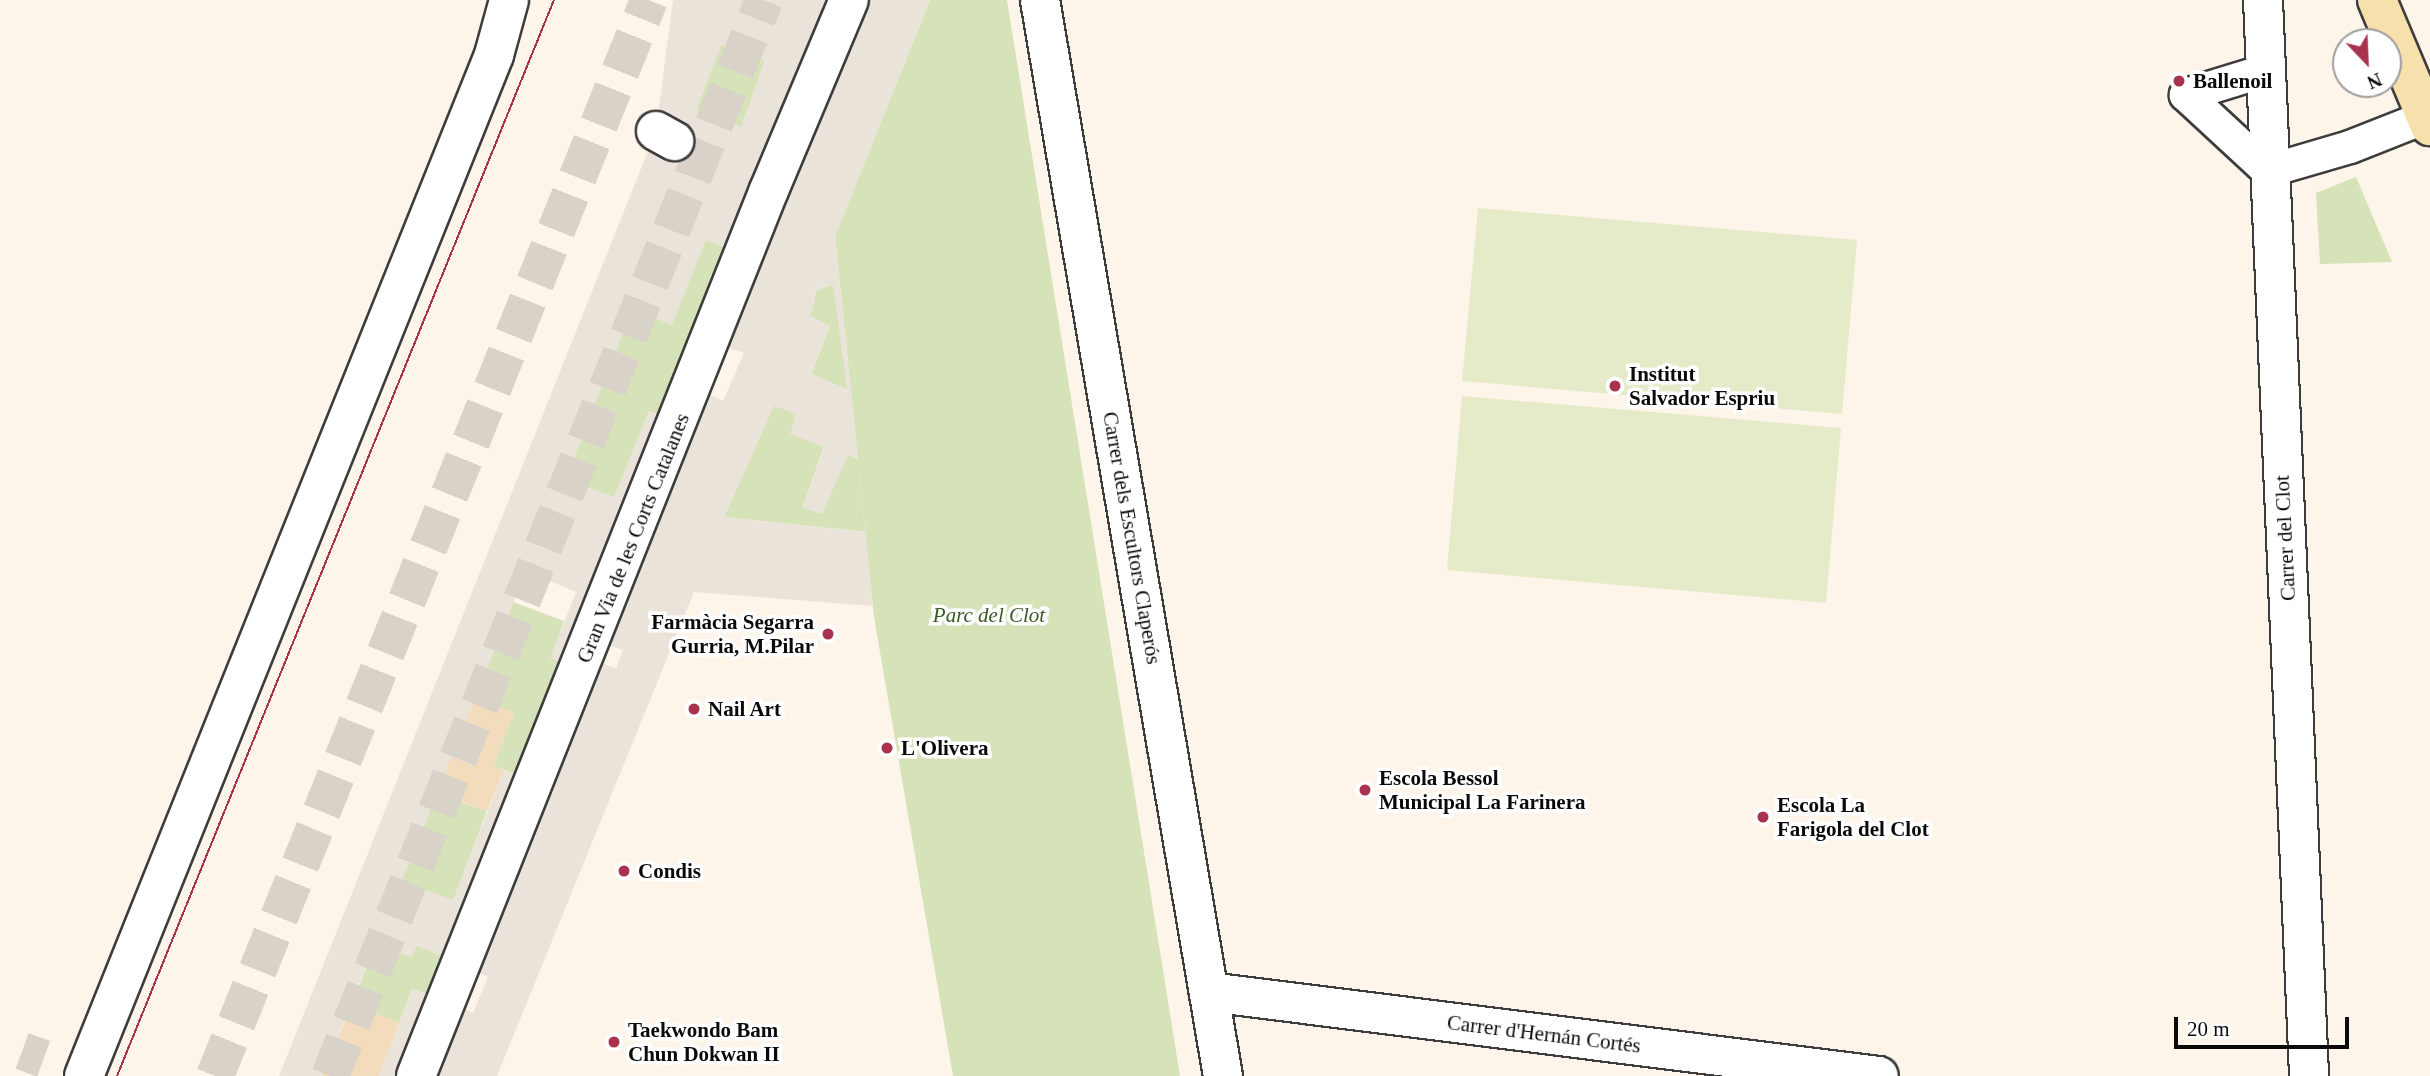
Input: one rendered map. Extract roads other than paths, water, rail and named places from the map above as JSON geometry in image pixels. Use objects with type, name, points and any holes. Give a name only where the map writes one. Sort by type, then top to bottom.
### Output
[{"type":"street","points":[[84,1076],[494,55],[509,0]]},
{"type":"street","name":"Gran Via de les Corts Catalanes","points":[[416,1076],[849,0]]},
{"type":"street","name":"Carrer dels Escultors Claperós","points":[[1040,0],[1223,1076]]},
{"type":"street","name":"Carrer del Clot","points":[[2263,0],[2309,1076]]},
{"type":"street","points":[[2377,0],[2428,121]]},
{"type":"street","name":"Carrer d'Hernán Cortés","points":[[1209,992],[1879,1076]]},
{"type":"lane","points":[[2264,71],[2186,95],[2269,171],[2428,121]]},
{"type":"tunnel","points":[[215,1076],[649,0]]},
{"type":"tunnel","points":[[330,1076],[764,0]]},
{"type":"tunnel","points":[[22,1051],[44,1059]]},
{"type":"tram line","points":[[117,1076],[554,0]]},
{"type":"place","name":"Ballenoil","points":[[2179,81]]},
{"type":"place","name":"Institut Salvador Espriu","points":[[1615,386]]},
{"type":"place","name":"Farmàcia Segarra Gurria, M.Pilar","points":[[828,634]]},
{"type":"place","name":"Nail Art","points":[[694,709]]},
{"type":"place","name":"L'Olivera","points":[[887,748]]},
{"type":"place","name":"Escola Bessol Municipal La Farinera","points":[[1365,790]]},
{"type":"place","name":"Escola La Farigola del Clot","points":[[1763,817]]},
{"type":"place","name":"Condis","points":[[624,871]]},
{"type":"place","name":"Taekwondo Bam Chun Dokwan II","points":[[614,1042]]},
{"type":"park label","name":"Parc del Clot","points":[[989,615]]}]
